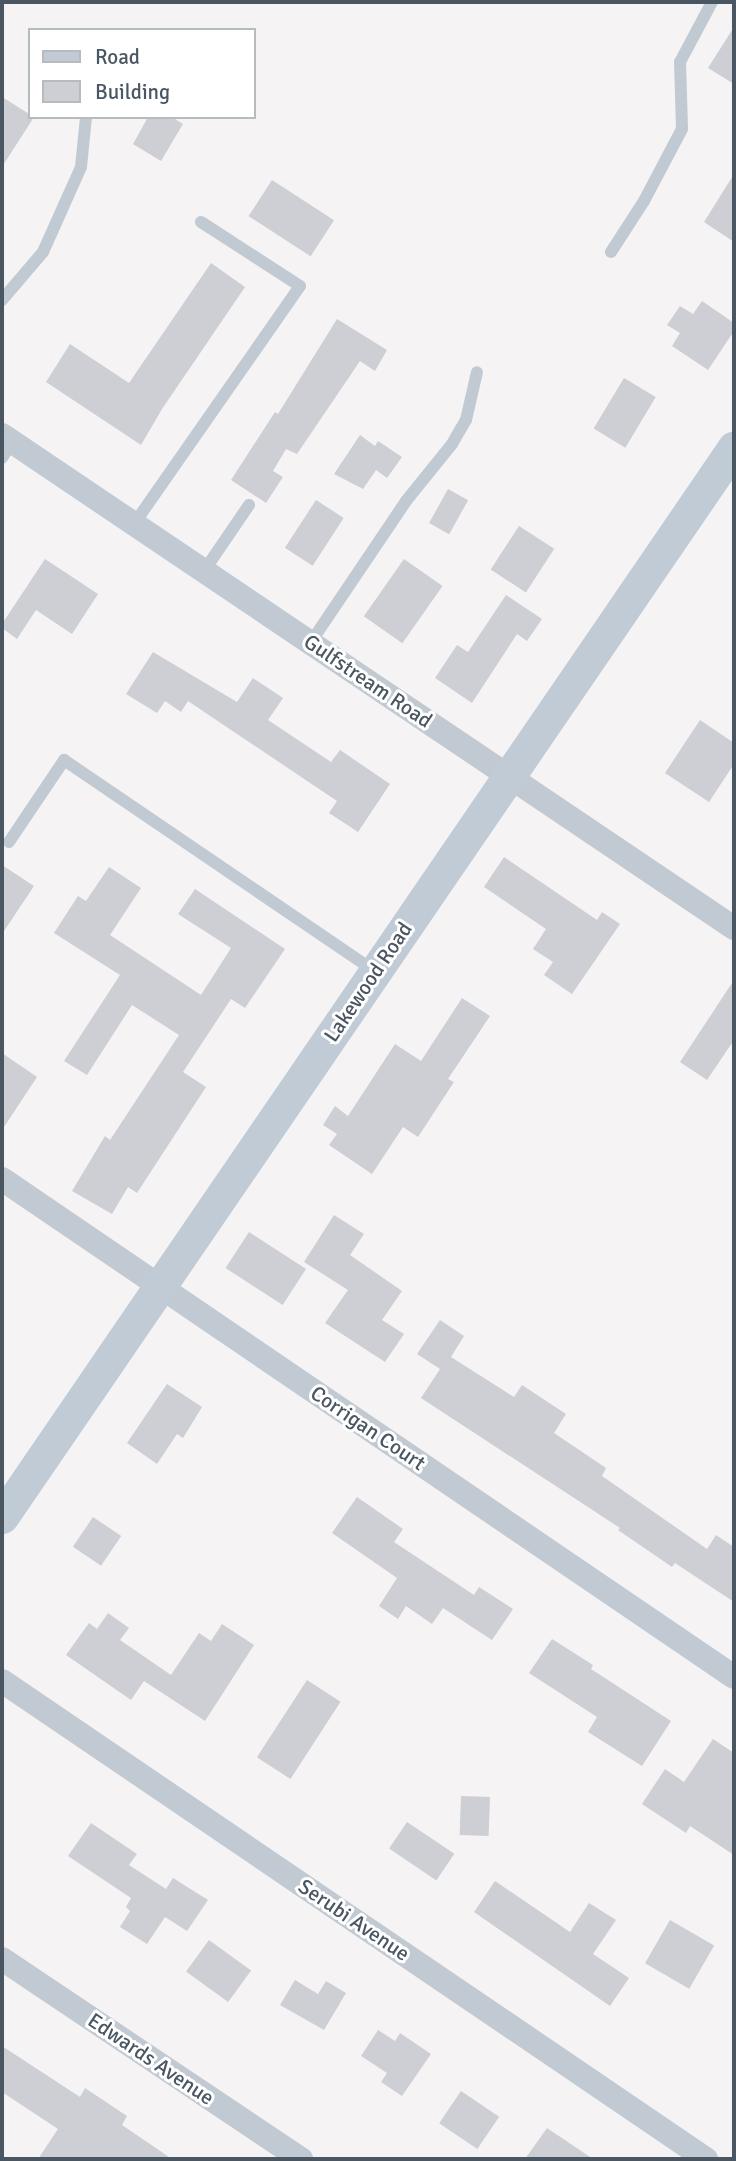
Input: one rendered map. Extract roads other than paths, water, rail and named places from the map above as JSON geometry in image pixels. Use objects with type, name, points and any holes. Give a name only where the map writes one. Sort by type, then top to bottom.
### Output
[{"type":"street","name":"Gulfstream Road","points":[[5,445],[134,524],[733,925]]},
{"type":"street","name":"Lakewood Road","points":[[2,1517],[734,447]]},
{"type":"street","name":"Corrigan Court","points":[[2,1179],[734,1677]]},
{"type":"street","name":"Serubi Avenue","points":[[2,1681],[706,2159]]},
{"type":"street","name":"Edwards Avenue","points":[[2,1959],[301,2159]]},
{"type":"lane","points":[[611,252],[644,201],[682,129],[680,62],[712,2]]},
{"type":"lane","points":[[2,300],[43,252],[81,167],[86,119]]},
{"type":"lane","points":[[134,524],[300,286],[201,222]]},
{"type":"lane","points":[[311,642],[406,501],[452,444],[466,420],[477,372]]},
{"type":"lane","points":[[204,571],[249,505]]},
{"type":"lane","points":[[9,842],[64,760],[375,971]]}]
